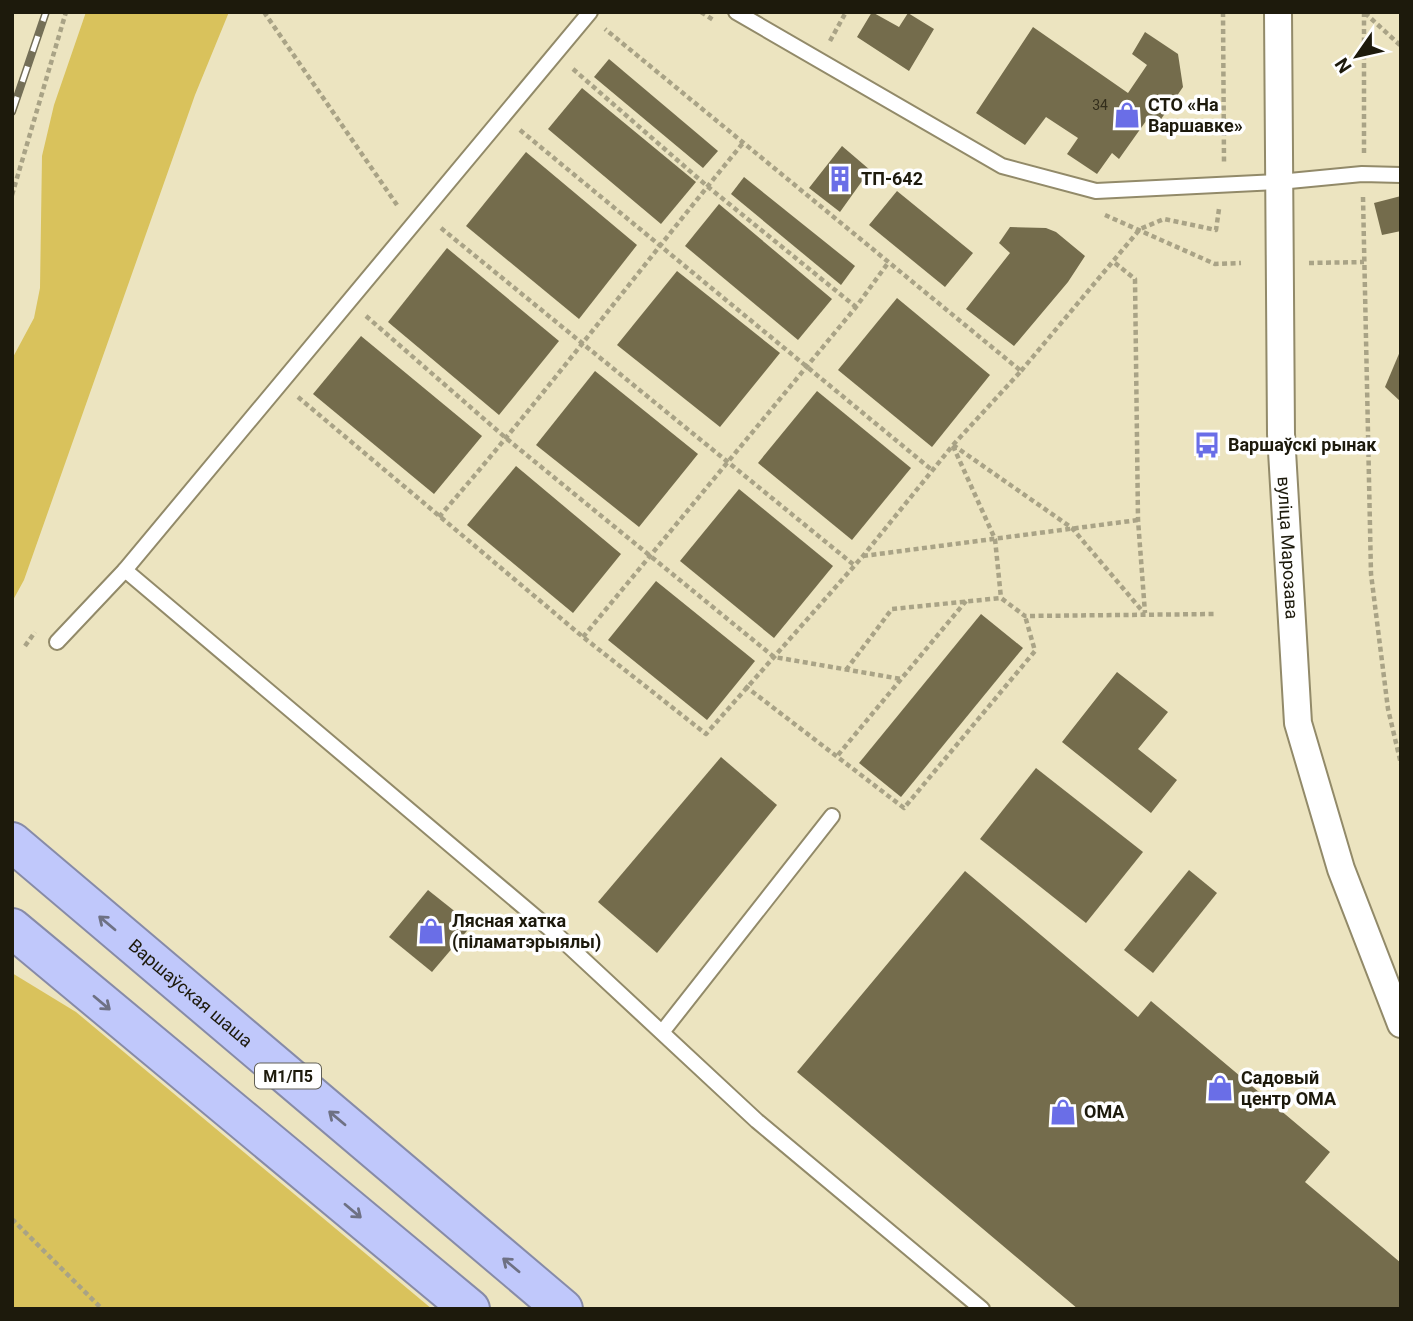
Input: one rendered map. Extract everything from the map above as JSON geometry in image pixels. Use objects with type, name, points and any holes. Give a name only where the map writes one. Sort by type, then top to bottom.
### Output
[{"type":"highway","name":"Варшаўская шаша","points":[[12,842],[563,1309]]},
{"type":"highway","points":[[12,928],[470,1309]]},
{"type":"street","name":"вуліца Марозава","points":[[1278,12],[1283,372],[1281,434],[1298,723],[1341,869],[1401,1024]]},
{"type":"lane","points":[[736,12],[1002,166],[1096,191],[1279,182],[1362,174],[1401,175]]},
{"type":"lane","points":[[57,642],[125,570],[589,13]]},
{"type":"lane","points":[[125,570],[557,935],[757,1121],[982,1309]]},
{"type":"lane","points":[[663,1031],[832,816]]},
{"type":"path","points":[[12,195],[66,12]]},
{"type":"path","points":[[264,12],[397,205]]},
{"type":"path","points":[[819,60],[846,12]]},
{"type":"path","points":[[288,374],[292,392],[583,637],[705,734],[863,556],[953,445],[1115,263],[1140,229],[1164,219],[1216,230],[1223,184],[1223,12]]},
{"type":"path","points":[[1401,46],[1364,12],[1362,174],[1371,574],[1388,709],[1401,764]]},
{"type":"path","points":[[589,13],[1021,371]]},
{"type":"path","points":[[556,54],[707,186],[856,307]]},
{"type":"path","points":[[503,115],[932,470]]},
{"type":"path","points":[[439,517],[507,439],[659,244],[743,143]]},
{"type":"path","points":[[421,212],[854,565]]},
{"type":"path","points":[[1215,264],[1241,262]]},
{"type":"path","points":[[1308,263],[1364,262]]},
{"type":"path","points":[[583,637],[856,307],[888,263]]},
{"type":"path","points":[[1115,263],[1135,279],[1138,520],[1144,613]]},
{"type":"path","points":[[348,301],[507,439],[774,657],[901,679]]},
{"type":"path","points":[[953,445],[1072,528],[1144,613]]},
{"type":"path","points":[[953,445],[995,539],[1001,598]]},
{"type":"path","points":[[863,556],[1138,520]]},
{"type":"path","points":[[745,686],[904,808],[1035,651],[1025,616],[1001,598],[966,601],[892,609],[846,671]]},
{"type":"path","points":[[838,755],[966,601]]},
{"type":"path","points":[[1025,616],[1217,614]]},
{"type":"path","points":[[12,1219],[102,1309]]},
{"type":"shaded area","points":[[86,12],[229,12],[195,95],[24,580],[12,602],[12,359],[34,318],[40,288],[42,156],[54,105]]},
{"type":"shaded area","points":[[12,973],[76,1012],[432,1309],[12,1309]]},
{"type":"building","points":[[872,12],[899,27],[908,13],[934,29],[909,71],[857,37]]},
{"type":"building","points":[[1033,27],[1128,93],[1147,65],[1132,54],[1145,32],[1178,54],[1183,87],[1155,128],[1146,121],[1119,159],[1112,153],[1097,174],[1067,154],[1078,138],[1046,117],[1025,145],[976,113]]},
{"type":"building","points":[[609,59],[718,151],[703,168],[594,77]]},
{"type":"building","points":[[582,88],[696,182],[661,224],[548,129]]},
{"type":"building","name":"ТП-642","points":[[842,146],[870,170],[840,212],[809,188]]},
{"type":"building","points":[[526,152],[637,245],[579,319],[466,226]]},
{"type":"building","points":[[744,177],[855,266],[841,285],[731,194]]},
{"type":"building","points":[[897,191],[973,253],[945,287],[869,225]]},
{"type":"building","points":[[1401,196],[1401,231],[1382,235],[1374,203]]},
{"type":"building","points":[[719,204],[832,299],[798,340],[685,246]]},
{"type":"building","points":[[1010,227],[1046,228],[1056,232],[1085,256],[1068,282],[1014,346],[966,309],[1010,253],[999,243]]},
{"type":"building","points":[[447,248],[559,341],[499,415],[388,322]]},
{"type":"building","points":[[677,271],[780,353],[720,427],[617,345]]},
{"type":"building","points":[[897,298],[990,375],[932,447],[838,370]]},
{"type":"building","points":[[361,336],[482,436],[434,494],[313,394]]},
{"type":"building","points":[[1401,349],[1401,402],[1385,387]]},
{"type":"building","points":[[595,371],[698,454],[639,527],[536,445]]},
{"type":"building","points":[[817,391],[911,468],[852,540],[758,463]]},
{"type":"building","points":[[516,466],[621,554],[573,613],[467,525]]},
{"type":"building","points":[[739,489],[833,566],[774,638],[680,561]]},
{"type":"building","points":[[656,581],[755,661],[707,720],[608,640]]},
{"type":"building","points":[[981,614],[1023,648],[901,797],[859,763]]},
{"type":"building","points":[[1117,672],[1168,712],[1138,749],[1177,780],[1151,813],[1062,742]]},
{"type":"building","points":[[721,757],[777,805],[657,953],[598,902]]},
{"type":"building","points":[[1036,768],[1143,852],[1086,923],[980,839]]},
{"type":"building","points":[[1189,870],[1217,893],[1153,973],[1124,950]]},
{"type":"building","name":"ОМА","points":[[965,871],[1138,1017],[1151,1001],[1330,1152],[1305,1182],[1401,1263],[1401,1309],[1078,1309],[797,1072]]},
{"type":"building","name":"Лясная хатка (піламатэрыялы)","points":[[428,890],[472,925],[432,972],[389,937]]},
{"type":"railway","points":[[12,112],[46,12]]},
{"type":"place","name":"СТО «На Варшавке»","points":[[1127,115]]},
{"type":"place","name":"ТП-642","points":[[840,179]]},
{"type":"place","name":"Варшаўскі рынак","points":[[1207,445]]},
{"type":"place","name":"Лясная хатка (піламатэрыялы)","points":[[431,931]]},
{"type":"place","name":"Садовый центр ОМА","points":[[1220,1088]]},
{"type":"place","name":"ОМА","points":[[1063,1112]]}]
